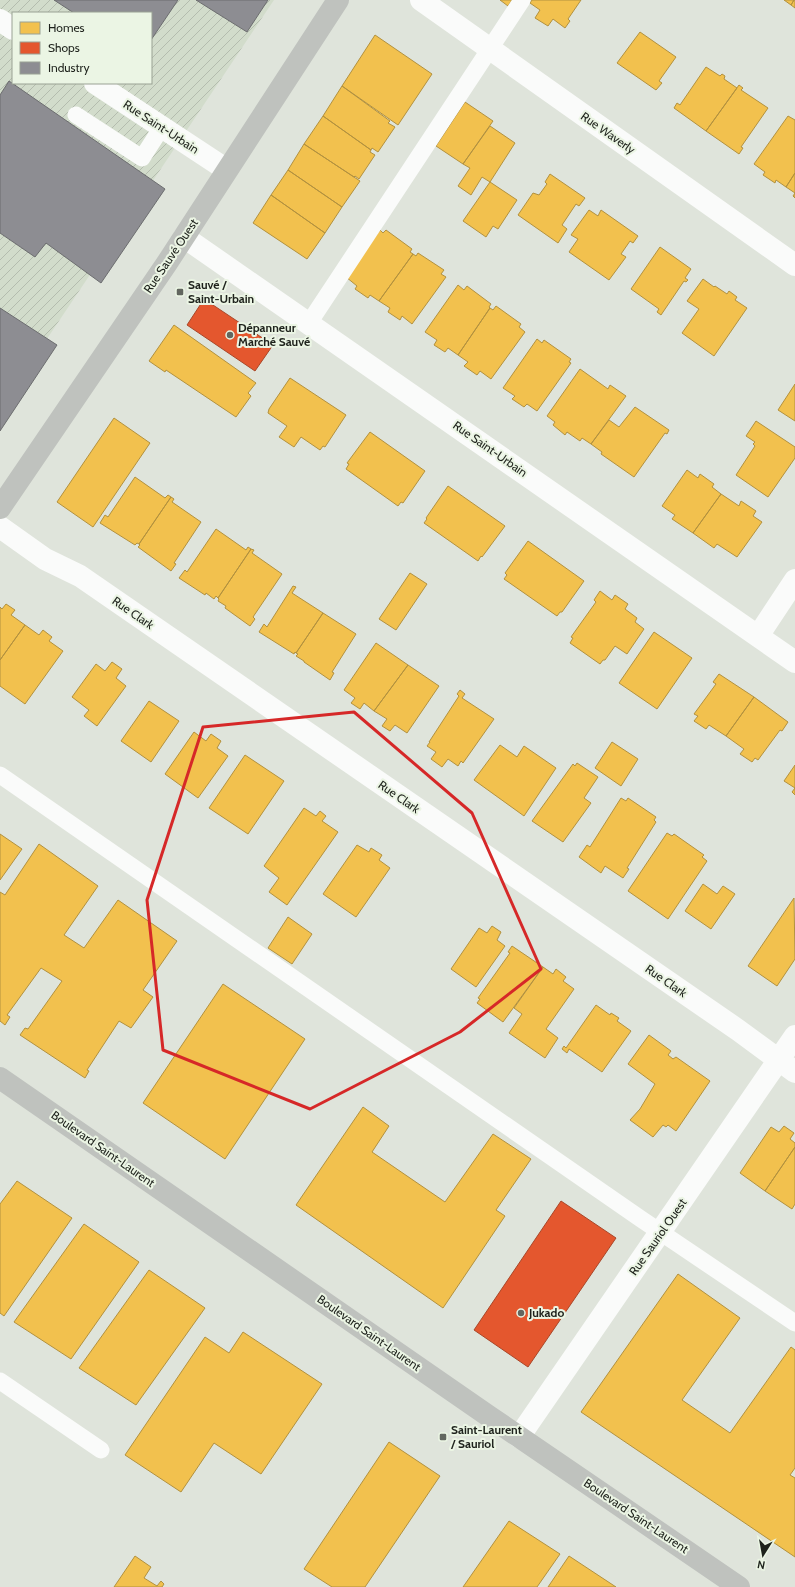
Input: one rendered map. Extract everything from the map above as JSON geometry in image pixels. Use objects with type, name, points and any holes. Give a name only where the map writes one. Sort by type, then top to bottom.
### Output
[{"type":"main road","name":"Rue Sauvé Ouest","points":[[0,508],[184,237],[338,0]]},
{"type":"main road","name":"Boulevard Saint-Laurent","points":[[0,1078],[519,1437],[739,1587]]},
{"type":"street","name":"Rue Waverly","points":[[421,0],[795,265]]},
{"type":"street","points":[[0,20],[12,28]]},
{"type":"street","name":"Rue Saint-Urbain","points":[[97,84],[227,170]]},
{"type":"street","name":"Rue Saint-Urbain","points":[[184,237],[795,662]]},
{"type":"street","name":"Rue Clark","points":[[0,527],[45,559],[80,576],[787,1066]]},
{"type":"street","points":[[758,636],[795,580]]},
{"type":"street","name":"Rue Sauriol Ouest","points":[[519,1437],[661,1232],[787,1066],[795,1036]]},
{"type":"lane","points":[[309,323],[522,0]]},
{"type":"lane","points":[[76,115],[142,158],[162,127]]},
{"type":"lane","points":[[0,774],[661,1232],[795,1323]]},
{"type":"lane","points":[[0,1381],[100,1450]]},
{"type":"highlighted area","points":[[354,712],[472,813],[541,969],[460,1032],[310,1109],[163,1050],[147,900],[203,727]]},
{"type":"shaded area","points":[[0,0],[274,0],[0,409]]},
{"type":"building: Homes","points":[[500,0],[512,0],[508,6]]},
{"type":"building: Homes","points":[[532,0],[581,0],[568,19],[570,21],[565,28],[553,19],[548,26],[535,18],[540,10],[530,3]]},
{"type":"building: Homes","points":[[784,0],[794,0],[791,5]]},
{"type":"building: Homes","points":[[795,0],[795,8],[791,5]]},
{"type":"building: Homes","points":[[640,32],[676,57],[659,81],[662,83],[656,90],[617,63]]},
{"type":"building: Homes","points":[[375,35],[432,74],[398,125],[342,86]]},
{"type":"building: Homes","points":[[706,67],[720,76],[722,74],[725,76],[724,79],[737,88],[706,131],[674,108],[677,103],[680,105]]},
{"type":"building: Homes","points":[[739,85],[743,88],[741,90],[768,108],[741,147],[743,148],[739,154],[706,131]]},
{"type":"building: Homes","points":[[342,86],[390,121],[388,123],[395,127],[378,152],[372,148],[371,150],[323,116]]},
{"type":"building: Homes","points":[[465,102],[493,121],[463,164],[436,146]]},
{"type":"building: Homes","points":[[323,116],[371,150],[370,152],[375,155],[359,179],[304,144]]},
{"type":"building: Homes","points":[[788,116],[795,120],[795,173],[786,187],[776,180],[775,183],[763,175],[765,172],[754,164]]},
{"type":"building: Homes","points":[[490,126],[515,143],[490,182],[482,177],[471,195],[458,186],[470,168],[463,164]]},
{"type":"building: Homes","points":[[304,144],[360,181],[342,207],[288,170]]},
{"type":"building: Homes","points":[[288,170],[342,207],[325,233],[271,195]]},
{"type":"building: Homes","points":[[795,173],[795,193],[786,187]]},
{"type":"building: Homes","points":[[550,174],[585,198],[579,206],[576,204],[562,225],[567,229],[558,243],[518,215],[533,193],[539,195],[547,184],[545,182]]},
{"type":"building: Homes","points":[[490,182],[517,200],[498,229],[493,226],[486,237],[463,221]]},
{"type":"building: Homes","points":[[271,195],[325,233],[307,259],[253,223]]},
{"type":"building: Homes","points":[[589,210],[598,216],[601,210],[638,236],[633,243],[630,241],[621,254],[626,257],[609,280],[569,252],[578,239],[571,235]]},
{"type":"building: Homes","points":[[380,230],[383,233],[386,230],[412,249],[410,252],[413,254],[379,301],[370,295],[368,298],[355,289],[357,286],[346,277]]},
{"type":"building: Homes","points":[[660,247],[691,269],[685,278],[688,280],[686,282],[684,281],[661,315],[657,312],[659,309],[631,289]]},
{"type":"building: Homes","points":[[418,253],[444,270],[441,274],[446,277],[412,324],[402,316],[400,320],[388,312],[390,308],[379,301],[413,254],[416,256]]},
{"type":"building: Homes","points":[[703,279],[727,294],[729,291],[737,297],[735,300],[747,308],[714,356],[682,333],[699,309],[687,301]]},
{"type":"building: Homes","points":[[458,285],[464,290],[467,286],[491,304],[489,307],[490,308],[458,355],[448,348],[445,352],[434,345],[437,340],[425,332]]},
{"type":"building: Homes","points":[[496,306],[521,324],[519,327],[525,332],[491,379],[480,371],[477,375],[464,366],[468,362],[458,355],[490,308],[493,310]]},
{"type":"building: Homes","points":[[174,325],[256,383],[248,393],[251,396],[236,417],[166,370],[165,372],[149,361]]},
{"type":"building: Homes","points":[[537,339],[542,343],[544,340],[571,359],[569,362],[571,363],[537,411],[527,404],[524,407],[512,399],[515,396],[503,388]]},
{"type":"building: Homes","points":[[580,369],[608,389],[610,385],[626,396],[591,444],[582,438],[580,441],[567,432],[565,435],[553,425],[555,422],[547,416]]},
{"type":"building: Homes","points":[[290,378],[346,415],[325,447],[323,446],[320,450],[301,437],[294,447],[279,437],[287,426],[268,413],[269,409]]},
{"type":"building: Homes","points":[[795,384],[795,421],[778,410]]},
{"type":"building: Homes","points":[[635,407],[669,430],[667,434],[665,433],[634,477],[601,454],[602,452],[591,444],[609,420],[619,427]]},
{"type":"building: Homes","points":[[114,418],[150,443],[93,527],[57,502]]},
{"type":"building: Homes","points":[[756,421],[795,447],[795,458],[768,497],[736,475],[755,446],[753,444],[755,442],[746,436]]},
{"type":"building: Homes","points":[[370,432],[425,471],[403,503],[401,502],[398,506],[346,469],[349,464],[347,463]]},
{"type":"building: Homes","points":[[687,470],[698,478],[700,474],[714,484],[712,487],[721,494],[693,533],[672,519],[675,515],[662,506]]},
{"type":"building: Homes","points":[[135,477],[165,498],[168,495],[171,497],[139,544],[137,543],[135,545],[100,523],[105,515],[108,517]]},
{"type":"building: Homes","points":[[448,486],[505,526],[478,561],[424,523]]},
{"type":"building: Homes","points":[[721,494],[739,506],[741,501],[756,511],[753,516],[762,522],[737,557],[717,544],[714,548],[693,533]]},
{"type":"building: Homes","points":[[171,497],[174,499],[172,502],[201,522],[174,563],[176,564],[171,571],[138,547]]},
{"type":"building: Homes","points":[[216,529],[246,550],[248,547],[251,549],[218,598],[216,596],[214,599],[206,593],[205,595],[179,578],[185,570],[187,572]]},
{"type":"building: Homes","points":[[528,541],[584,581],[562,612],[560,612],[557,616],[504,579],[507,575],[505,573]]},
{"type":"building: Homes","points":[[251,549],[254,550],[252,553],[282,574],[253,617],[255,619],[250,626],[225,608],[226,606],[218,601],[218,598]]},
{"type":"building: Homes","points":[[410,573],[427,584],[396,630],[379,619]]},
{"type":"building: Homes","points":[[293,586],[296,587],[292,593],[323,613],[294,654],[259,632],[264,624],[267,627]]},
{"type":"building: Homes","points":[[600,591],[612,600],[615,595],[628,604],[625,609],[637,618],[635,622],[644,629],[627,654],[615,646],[605,660],[603,660],[600,664],[570,643],[573,638],[571,637],[596,602],[594,600]]},
{"type":"building: Homes","points":[[6,604],[15,610],[11,615],[25,625],[0,660],[0,607],[2,609]]},
{"type":"building: Homes","points":[[323,613],[356,634],[332,672],[334,673],[330,680],[296,656],[298,654],[296,653]]},
{"type":"building: Homes","points":[[25,625],[39,635],[43,630],[52,637],[49,641],[63,651],[25,704],[0,686],[0,660]]},
{"type":"building: Homes","points":[[654,632],[692,658],[657,709],[619,683]]},
{"type":"building: Homes","points":[[376,643],[408,665],[374,711],[364,703],[360,709],[351,703],[355,698],[344,690]]},
{"type":"building: Homes","points":[[112,662],[122,669],[116,678],[126,686],[97,726],[84,716],[89,710],[72,697],[96,664],[105,671]]},
{"type":"building: Homes","points":[[408,665],[439,686],[407,733],[395,725],[390,731],[382,726],[387,719],[374,711]]},
{"type":"building: Homes","points":[[719,674],[754,697],[726,736],[709,725],[706,729],[694,721],[698,716],[694,714],[716,684],[713,682]]},
{"type":"building: Homes","points":[[460,690],[465,694],[462,698],[494,719],[463,763],[461,761],[458,766],[448,759],[442,767],[431,759],[436,752],[427,746],[459,696],[457,694]]},
{"type":"building: Homes","points":[[754,697],[788,722],[782,731],[780,730],[758,760],[755,758],[752,762],[740,754],[744,749],[726,736]]},
{"type":"building: Homes","points":[[149,701],[179,721],[151,762],[121,741]]},
{"type":"building: Homes","points":[[194,732],[206,741],[211,734],[221,741],[217,748],[228,756],[198,798],[165,774]]},
{"type":"building: Homes","points":[[612,742],[638,759],[621,786],[595,768]]},
{"type":"building: Homes","points":[[500,745],[517,757],[524,746],[556,768],[524,816],[474,780]]},
{"type":"building: Homes","points":[[245,755],[284,781],[248,834],[209,808]]},
{"type":"building: Homes","points":[[577,763],[598,777],[584,798],[591,803],[563,842],[532,821],[573,764],[575,766]]},
{"type":"building: Homes","points":[[795,765],[795,788],[784,781]]},
{"type":"building: Homes","points":[[795,788],[795,795],[792,792]]},
{"type":"building: Homes","points":[[621,798],[626,801],[628,798],[656,817],[654,820],[656,822],[627,868],[629,869],[623,878],[605,866],[601,873],[579,857],[587,845],[590,847]]},
{"type":"building: Homes","points":[[304,808],[316,816],[320,811],[326,816],[322,821],[338,832],[287,905],[269,892],[279,878],[264,866]]},
{"type":"building: Homes","points":[[667,833],[672,836],[674,834],[704,855],[702,857],[707,861],[668,919],[628,891]]},
{"type":"building: Homes","points":[[0,834],[22,849],[0,880]]},
{"type":"building: Homes","points":[[39,844],[98,886],[64,935],[84,948],[118,900],[177,941],[143,990],[153,997],[131,1028],[119,1021],[87,1070],[89,1071],[85,1078],[20,1035],[25,1028],[28,1029],[62,981],[41,968],[7,1015],[10,1017],[5,1025],[0,1021],[0,892],[5,895]]},
{"type":"building: Homes","points":[[357,845],[369,852],[371,848],[382,855],[379,860],[390,868],[356,917],[323,894]]},
{"type":"building: Homes","points":[[703,884],[717,894],[723,886],[735,894],[711,929],[685,911]]},
{"type":"building: Homes","points":[[794,898],[795,959],[777,986],[748,966]]},
{"type":"building: Homes","points":[[288,917],[312,934],[292,964],[268,948]]},
{"type":"building: Homes","points":[[492,926],[501,932],[497,940],[505,946],[476,987],[451,969],[479,928],[487,933]]},
{"type":"building: Homes","points":[[512,946],[543,967],[503,1022],[477,1003],[480,999],[478,998],[510,953],[508,952]]},
{"type":"building: Homes","points":[[543,967],[553,974],[556,969],[566,977],[563,981],[574,989],[546,1029],[558,1038],[545,1058],[509,1033],[522,1014],[514,1008]]},
{"type":"building: Homes","points":[[223,984],[305,1039],[225,1159],[143,1103]]},
{"type":"building: Homes","points":[[596,1005],[610,1015],[611,1013],[619,1018],[617,1021],[631,1031],[602,1072],[569,1049],[567,1053],[562,1049],[564,1046],[566,1048]]},
{"type":"building: Homes","points":[[649,1035],[671,1051],[668,1055],[673,1059],[676,1057],[710,1081],[676,1131],[668,1125],[666,1127],[663,1125],[653,1137],[630,1120],[640,1109],[655,1084],[628,1064]]},
{"type":"building: Homes","points":[[363,1107],[389,1126],[372,1152],[445,1202],[493,1134],[531,1159],[496,1210],[505,1216],[443,1308],[296,1205]]},
{"type":"building: Homes","points":[[784,1126],[794,1133],[790,1139],[795,1143],[795,1147],[765,1191],[740,1173],[771,1127],[779,1132]]},
{"type":"building: Homes","points":[[795,1147],[795,1204],[792,1209],[765,1191]]},
{"type":"building: Homes","points":[[17,1181],[72,1218],[4,1316],[0,1313],[0,1204]]},
{"type":"building: Homes","points":[[84,1224],[139,1262],[71,1359],[14,1322]]},
{"type":"building: Homes","points":[[149,1270],[205,1308],[136,1405],[79,1368]]},
{"type":"building: Homes","points":[[678,1274],[740,1318],[682,1400],[730,1433],[791,1347],[795,1350],[795,1468],[790,1475],[795,1478],[795,1557],[581,1412]]},
{"type":"building: Homes","points":[[243,1332],[322,1384],[261,1474],[214,1443],[181,1492],[125,1455],[205,1337],[229,1353]]},
{"type":"building: Homes","points":[[389,1442],[440,1476],[365,1587],[332,1587],[304,1569]]},
{"type":"building: Homes","points":[[509,1521],[560,1554],[537,1587],[463,1587]]},
{"type":"building: Homes","points":[[135,1556],[151,1567],[144,1578],[157,1586],[161,1581],[164,1584],[162,1587],[114,1587]]},
{"type":"building: Homes","points":[[569,1556],[616,1587],[548,1587]]},
{"type":"building: Shops","name":"Dépanneur Marché Sauvé","points":[[204,299],[273,345],[255,371],[187,325]]},
{"type":"building: Shops","points":[[561,1201],[616,1238],[528,1367],[474,1330]]},
{"type":"building: Industry","points":[[54,0],[178,0],[152,39],[152,12],[72,12]]},
{"type":"building: Industry","points":[[196,0],[268,0],[247,32]]},
{"type":"building: Industry","points":[[9,81],[165,189],[101,283],[46,243],[35,257],[0,233],[0,95]]},
{"type":"building: Industry","points":[[0,308],[57,345],[0,431]]},
{"type":"place","name":"Sauvé / Saint-Urbain","points":[[180,292]]},
{"type":"place","name":"Dépanneur Marché Sauvé","points":[[230,335]]},
{"type":"place","name":"Jukado","points":[[521,1313]]},
{"type":"place","name":"Saint-Laurent / Sauriol","points":[[443,1437]]}]
